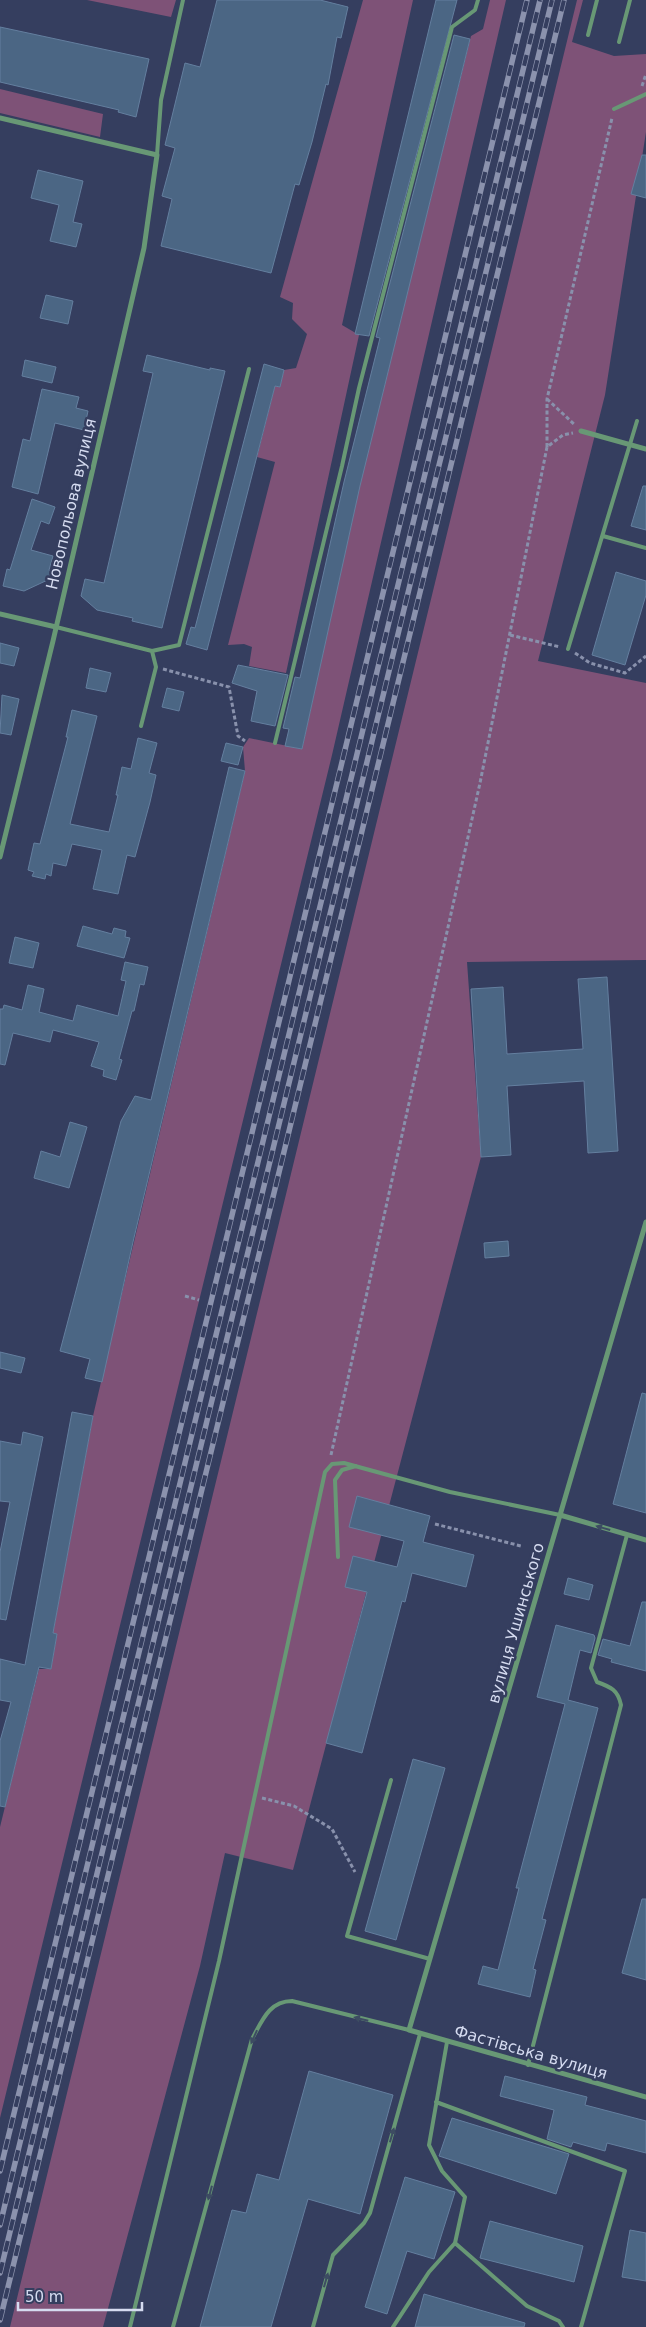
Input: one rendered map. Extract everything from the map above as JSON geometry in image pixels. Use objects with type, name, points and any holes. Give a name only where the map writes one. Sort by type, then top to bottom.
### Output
[{"type":"street","points":[[0,118],[157,155]]},
{"type":"street","name":"Новопольова вулиця","points":[[0,857],[144,248],[157,155]]},
{"type":"street","points":[[581,431],[646,449]]},
{"type":"street","points":[[0,614],[56,626]]},
{"type":"street","name":"вулиця Ушинського","points":[[409,2030],[646,1222]]},
{"type":"street","points":[[560,1515],[646,1540]]},
{"type":"street","name":"Фастівська вулиця","points":[[409,2030],[646,2097]]},
{"type":"lane","points":[[157,155],[161,100],[183,0]]},
{"type":"lane","points":[[275,743],[359,388],[452,27],[475,10],[478,0]]},
{"type":"lane","points":[[588,35],[598,0]]},
{"type":"lane","points":[[619,42],[630,0]]},
{"type":"lane","points":[[614,109],[646,94]]},
{"type":"lane","points":[[56,626],[152,651],[179,645],[249,369]]},
{"type":"lane","points":[[568,649],[637,421]]},
{"type":"lane","points":[[603,536],[646,548]]},
{"type":"lane","points":[[141,726],[156,667],[152,651]]},
{"type":"lane","points":[[130,2327],[218,1961],[325,1472],[332,1464],[344,1463],[450,1492],[560,1515]]},
{"type":"lane","points":[[338,1556],[336,1480],[342,1470],[356,1466]]},
{"type":"lane","points":[[528,2065],[622,1705],[618,1694],[611,1687],[597,1682],[591,1668],[627,1535]]},
{"type":"lane","points":[[391,1780],[347,1936],[430,1959]]},
{"type":"lane","points":[[174,2327],[252,2039],[268,2012],[276,2005],[292,2001],[409,2030]]},
{"type":"lane","points":[[313,2327],[333,2255],[364,2223],[370,2213],[420,2034]]},
{"type":"lane","points":[[393,2327],[429,2272],[455,2243],[465,2197],[442,2171],[429,2146],[447,2042]]},
{"type":"lane","points":[[436,2102],[625,2171],[581,2327]]},
{"type":"lane","points":[[455,2243],[527,2306],[559,2321],[563,2327]]},
{"type":"path","points":[[332,1464],[330,1458],[480,783],[510,635],[547,448],[547,399],[614,109]]},
{"type":"path","points":[[547,399],[581,431]]},
{"type":"path","points":[[547,448],[563,435],[581,431]]},
{"type":"path","points":[[510,635],[568,649],[590,663],[625,673],[646,656]]},
{"type":"path","points":[[156,667],[228,687],[238,736],[245,741]]},
{"type":"path","points":[[185,1296],[199,1300]]},
{"type":"path","points":[[434,1524],[521,1546]]},
{"type":"path","points":[[254,1796],[294,1806],[332,1829],[362,1884]]},
{"type":"shaded area","points":[[87,0],[176,0],[171,17]]},
{"type":"shaded area","points":[[363,0],[413,0],[342,325],[359,335],[286,673],[249,666],[252,647],[244,644],[228,645],[275,462],[257,457],[275,386],[280,387],[284,370],[296,368],[307,334],[292,319],[293,303],[280,297]]},
{"type":"shaded area","points":[[490,0],[506,0],[332,755],[0,2118],[0,1827],[39,1669],[51,1669],[57,1634],[53,1633],[93,1416],[245,771],[243,747],[249,738],[302,749],[359,486],[471,36],[483,29]]},
{"type":"shaded area","points":[[577,0],[583,0],[572,42],[614,56],[646,54],[646,132],[605,395],[538,661],[646,683],[646,960],[467,962],[481,1157],[293,1870],[225,1853],[200,1966],[103,2327],[10,2327]]},
{"type":"shaded area","points":[[0,89],[103,114],[100,137],[0,113]]},
{"type":"building","points":[[217,0],[320,0],[348,7],[341,38],[337,37],[328,85],[326,84],[312,142],[299,185],[295,184],[271,273],[161,246],[172,199],[162,196],[175,148],[165,145],[185,63],[200,67]]},
{"type":"building","points":[[436,0],[457,0],[369,336],[355,334]]},
{"type":"building","points":[[0,27],[149,59],[136,117],[118,112],[119,110],[0,82]]},
{"type":"building","points":[[454,35],[470,39],[360,486],[302,749],[285,746],[289,729],[283,728],[295,677],[300,678],[344,482],[380,338],[376,337]]},
{"type":"building","points":[[642,155],[646,155],[646,198],[631,194]]},
{"type":"building","points":[[38,170],[83,181],[73,222],[82,224],[76,247],[50,241],[59,205],[31,198]]},
{"type":"building","points":[[46,295],[73,301],[68,324],[40,318]]},
{"type":"building","points":[[147,355],[210,370],[210,368],[225,371],[162,628],[132,621],[133,618],[97,610],[81,596],[85,579],[104,583],[153,373],[143,371]]},
{"type":"building","points":[[25,360],[56,367],[52,383],[22,376]]},
{"type":"building","points":[[264,364],[284,370],[280,387],[275,386],[207,650],[186,644],[191,627],[195,628]]},
{"type":"building","points":[[42,389],[79,397],[76,408],[88,411],[84,430],[55,423],[38,494],[12,487],[23,439],[30,441]]},
{"type":"building","points":[[643,486],[646,486],[646,530],[631,526]]},
{"type":"building","points":[[32,499],[55,507],[49,524],[41,521],[31,550],[53,556],[49,570],[54,577],[24,591],[3,586],[7,569],[10,570]]},
{"type":"building","points":[[616,572],[646,581],[646,595],[625,665],[592,655]]},
{"type":"building","points":[[0,643],[19,648],[14,666],[0,663]]},
{"type":"building","points":[[238,665],[288,675],[275,726],[251,721],[257,691],[232,683]]},
{"type":"building","points":[[90,668],[111,673],[106,692],[86,688]]},
{"type":"building","points":[[167,688],[184,692],[179,711],[162,707]]},
{"type":"building","points":[[2,695],[19,699],[11,735],[0,733]]},
{"type":"building","points":[[72,710],[97,716],[70,824],[109,832],[118,795],[116,795],[122,767],[131,769],[138,738],[157,743],[149,773],[156,775],[150,802],[135,857],[127,855],[118,894],[93,889],[102,850],[72,844],[66,866],[53,863],[51,876],[46,874],[45,879],[32,876],[34,872],[28,870],[34,843],[40,844],[68,737],[66,737]]},
{"type":"building","points":[[226,743],[243,747],[238,765],[221,761]]},
{"type":"building","points":[[229,767],[245,771],[133,1242],[102,1382],[85,1378],[90,1359],[60,1351],[121,1121],[135,1096],[151,1100]]},
{"type":"building","points":[[83,926],[112,934],[114,928],[126,931],[125,937],[130,938],[124,958],[77,946]]},
{"type":"building","points":[[15,937],[39,943],[33,968],[9,963]]},
{"type":"building","points":[[125,962],[148,967],[144,985],[140,984],[134,1011],[132,1011],[119,1059],[122,1060],[116,1080],[103,1076],[104,1070],[91,1066],[99,1042],[53,1030],[50,1042],[13,1033],[5,1065],[0,1064],[0,1009],[3,1009],[4,1005],[22,1010],[28,985],[44,989],[39,1012],[73,1021],[77,1005],[118,1016],[126,981],[121,980]]},
{"type":"building","points":[[607,977],[618,1151],[588,1153],[584,1081],[507,1086],[511,1155],[481,1157],[471,989],[503,987],[507,1054],[583,1049],[578,979]]},
{"type":"building","points":[[70,1122],[87,1127],[69,1188],[34,1178],[41,1151],[60,1157]]},
{"type":"building","points":[[508,1241],[509,1256],[485,1258],[484,1243]]},
{"type":"building","points":[[0,1352],[25,1358],[21,1373],[0,1368]]},
{"type":"building","points":[[642,1393],[646,1394],[646,1513],[613,1504]]},
{"type":"building","points":[[72,1412],[93,1416],[53,1633],[57,1634],[51,1669],[39,1667],[5,1807],[0,1806],[0,1741],[11,1702],[0,1700],[0,1659],[25,1665]]},
{"type":"building","points":[[23,1432],[43,1437],[6,1620],[0,1619],[0,1552],[10,1502],[0,1501],[0,1441],[21,1445]]},
{"type":"building","points":[[357,1496],[430,1516],[423,1542],[474,1555],[466,1587],[412,1573],[405,1602],[402,1601],[362,1753],[326,1743],[367,1592],[345,1587],[353,1556],[397,1567],[404,1541],[349,1527]]},
{"type":"building","points":[[568,1578],[593,1585],[589,1600],[564,1594]]},
{"type":"building","points":[[642,1602],[646,1602],[646,1671],[611,1662],[612,1659],[598,1655],[603,1639],[630,1646]]},
{"type":"building","points":[[556,1625],[594,1635],[591,1653],[580,1650],[568,1700],[598,1708],[542,1919],[546,1920],[533,1969],[536,1970],[530,1997],[478,1984],[483,1966],[498,1970],[519,1888],[516,1888],[565,1704],[537,1697]]},
{"type":"building","points":[[413,1759],[445,1768],[396,1940],[365,1931]]},
{"type":"building","points":[[642,1899],[646,1899],[646,1980],[622,1973]]},
{"type":"building","points":[[309,2071],[393,2095],[360,2214],[308,2199],[271,2327],[200,2327],[232,2210],[246,2213],[257,2174],[279,2180]]},
{"type":"building","points":[[505,2076],[587,2097],[585,2105],[646,2121],[646,2153],[607,2143],[605,2151],[573,2142],[571,2147],[547,2139],[554,2110],[500,2096]]},
{"type":"building","points":[[452,2118],[569,2154],[556,2194],[439,2156]]},
{"type":"building","points":[[405,2177],[455,2192],[434,2259],[407,2251],[387,2314],[365,2307]]},
{"type":"building","points":[[490,2221],[583,2246],[574,2282],[480,2258]]},
{"type":"building","points":[[630,2230],[646,2233],[646,2281],[622,2277]]},
{"type":"building","points":[[424,2294],[525,2323],[524,2327],[415,2327]]},
{"type":"railway","points":[[0,2171],[527,0]]},
{"type":"railway","points":[[0,2225],[540,0]]},
{"type":"railway","points":[[0,2273],[552,0]]},
{"type":"railway","points":[[0,2320],[564,0]]}]
